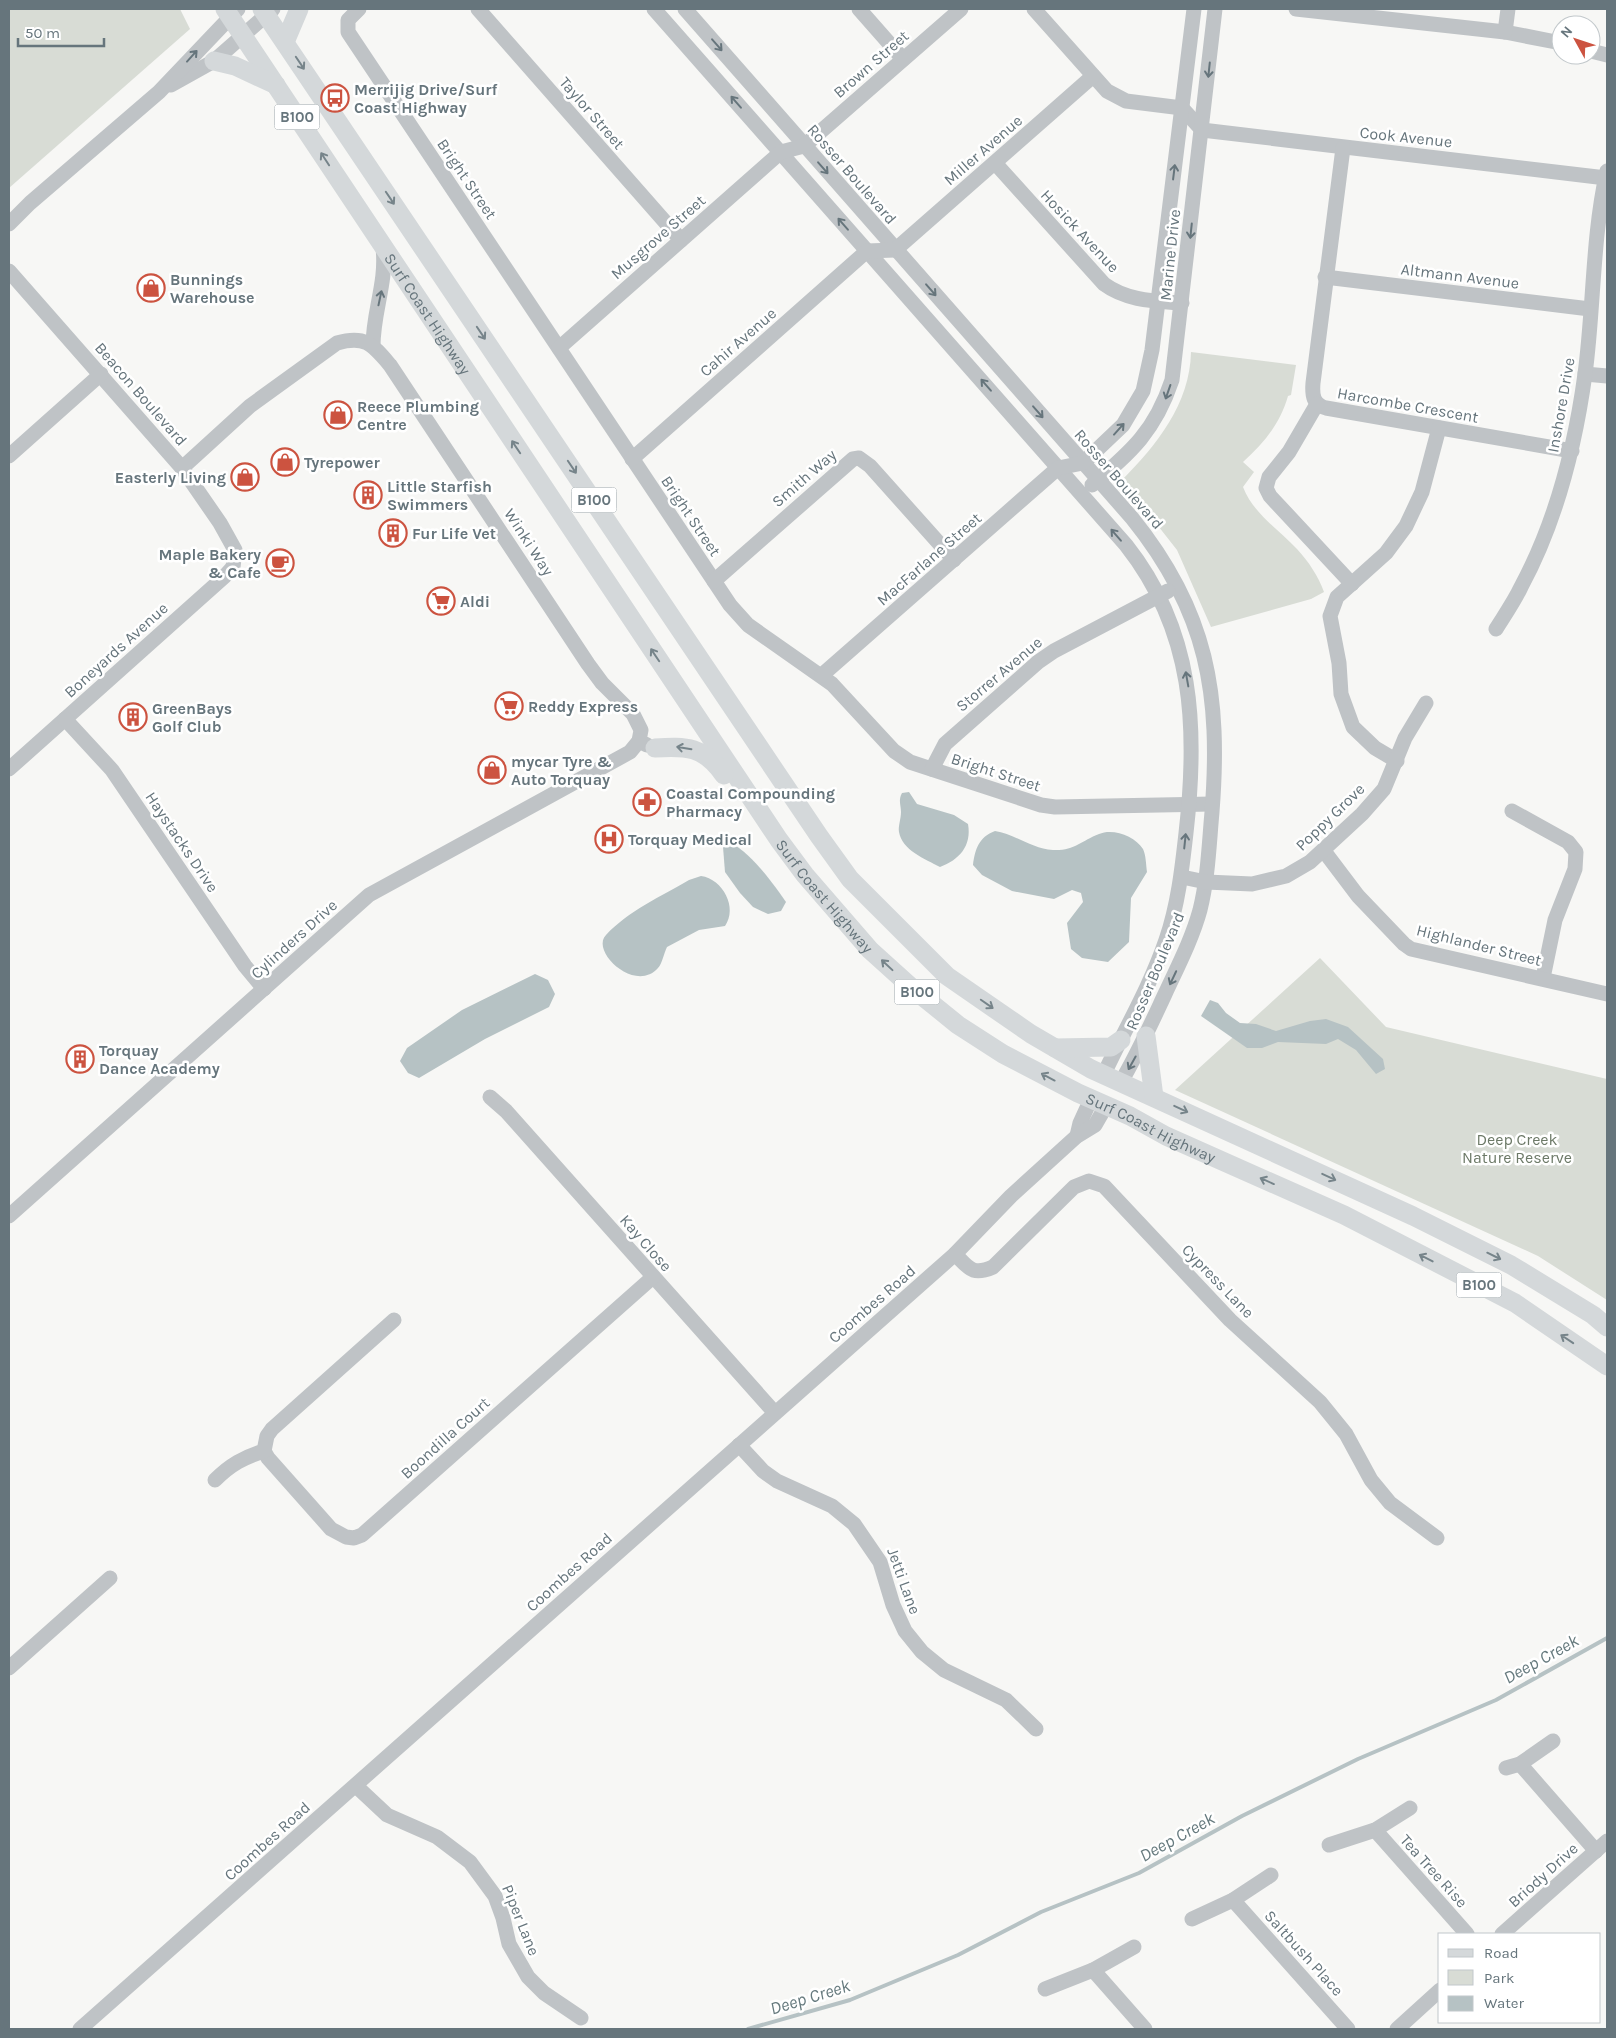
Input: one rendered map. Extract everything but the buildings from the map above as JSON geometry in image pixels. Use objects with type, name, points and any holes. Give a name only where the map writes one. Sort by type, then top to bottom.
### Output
[{"type":"main road","points":[[285,42],[299,9]]},
{"type":"main road","name":"Surf Coast Highway","points":[[231,11],[243,35],[383,248],[779,840],[870,950],[910,986],[958,1024],[1003,1054],[1166,1136],[1344,1215],[1515,1303],[1607,1366]]},
{"type":"main road","name":"Surf Coast Highway","points":[[267,11],[285,42],[850,879],[947,976],[1031,1034],[1055,1048],[1113,1078],[1356,1190],[1511,1265],[1593,1315],[1607,1327]]},
{"type":"main road","points":[[214,61],[235,66],[276,84]]},
{"type":"main road","points":[[646,745],[679,746],[696,750],[707,756],[718,765],[760,825],[779,840]]},
{"type":"main road","points":[[1146,1036],[1154,1097]]},
{"type":"main road","points":[[1055,1048],[1111,1048],[1121,1040]]},
{"type":"main road","points":[[1099,1103],[1113,1078]]},
{"type":"main road","points":[[1344,1215],[1356,1190]]},
{"type":"street","name":"Bright Street","points":[[359,9],[348,20],[348,32],[730,605],[748,625],[822,675],[848,699],[894,751],[910,762],[1041,805],[1212,804]]},
{"type":"street","name":"Taylor Street","points":[[478,9],[681,240]]},
{"type":"street","name":"Rosser Boulevard","points":[[654,9],[1081,494],[1137,560],[1159,597],[1174,633],[1187,678],[1192,733],[1189,805],[1182,877],[1166,940],[1141,1003],[1121,1040],[1113,1078]]},
{"type":"street","name":"Rosser Boulevard","points":[[685,9],[1146,536],[1178,585],[1190,610],[1202,646],[1212,693],[1215,743],[1206,882],[1189,944],[1146,1036],[1113,1078]]},
{"type":"street","points":[[859,9],[903,59]]},
{"type":"street","name":"Brown Street","points":[[804,146],[961,9]]},
{"type":"street","points":[[1034,9],[1107,91],[1126,101],[1182,108],[1202,130]]},
{"type":"street","name":"Marine Drive","points":[[1083,463],[1123,425],[1143,391],[1151,357],[1194,9]]},
{"type":"street","name":"Marine Drive","points":[[1081,494],[1144,436],[1165,401],[1174,371],[1215,9]]},
{"type":"street","points":[[1296,9],[1350,12],[1505,32],[1551,41]]},
{"type":"street","points":[[1505,32],[1508,9]]},
{"type":"street","points":[[9,224],[30,203],[159,92],[231,11]]},
{"type":"street","points":[[159,92],[214,61],[267,11]]},
{"type":"street","name":"Miller Avenue","points":[[895,250],[1094,76]]},
{"type":"street","name":"Cook Avenue","points":[[1202,130],[1343,148],[1606,175]]},
{"type":"street","points":[[781,152],[804,146]]},
{"type":"street","name":"Harcombe Crescent","points":[[1343,148],[1325,277],[1312,392],[1317,404],[1326,408],[1572,451]]},
{"type":"street","name":"Musgrove Street","points":[[559,348],[781,152]]},
{"type":"street","name":"Hosick Avenue","points":[[995,163],[1104,284],[1121,294],[1158,301],[1182,303]]},
{"type":"street","name":"Inshore Drive","points":[[1496,630],[1522,587],[1564,479],[1572,451],[1585,374],[1596,242],[1606,175]]},
{"type":"street","points":[[182,468],[250,406],[337,343],[350,339],[366,342],[373,346],[373,328],[385,270],[383,248]]},
{"type":"street","points":[[867,251],[895,250]]},
{"type":"street","name":"Cahir Avenue","points":[[632,459],[867,251]]},
{"type":"street","name":"Beacon Boulevard","points":[[9,271],[182,468],[220,523],[235,550]]},
{"type":"street","name":"Altmann Avenue","points":[[1325,277],[1590,309]]},
{"type":"street","name":"Winki Way","points":[[373,346],[390,364],[588,664],[602,683],[633,714],[646,745]]},
{"type":"street","points":[[9,456],[101,374]]},
{"type":"street","points":[[1585,374],[1607,376]]},
{"type":"street","points":[[1317,404],[1289,452],[1269,477],[1266,488],[1270,496],[1352,584]]},
{"type":"street","points":[[1397,760],[1375,748],[1353,727],[1341,694],[1339,663],[1330,616],[1337,597],[1386,553],[1406,526],[1422,492],[1439,428]]},
{"type":"street","name":"Smith Way","points":[[714,581],[846,463],[859,458],[870,466],[954,560]]},
{"type":"street","points":[[1058,468],[1083,463]]},
{"type":"street","name":"MacFarlane Street","points":[[822,675],[1058,468]]},
{"type":"street","name":"Boneyards Avenue","points":[[9,769],[224,577],[232,567],[235,550]]},
{"type":"street","name":"Storrer Avenue","points":[[932,770],[945,744],[1038,662],[1054,651],[1159,597],[1178,585]]},
{"type":"street","name":"Poppy Grove","points":[[1182,877],[1206,882],[1252,884],[1286,876],[1310,862],[1362,814],[1384,789],[1405,738],[1426,703]]},
{"type":"street","name":"Haystacks Drive","points":[[65,719],[112,770],[245,966],[264,989]]},
{"type":"street","name":"Cylinders Drive","points":[[9,1216],[369,895],[646,745]]},
{"type":"street","points":[[1512,812],[1568,842],[1576,852],[1575,868],[1555,920],[1542,978]]},
{"type":"street","name":"Highlander Street","points":[[1324,851],[1358,896],[1411,949],[1607,994]]},
{"type":"street","name":"Kay Close","points":[[490,1097],[506,1111],[775,1413]]},
{"type":"street","name":"Coombes Road","points":[[80,2029],[955,1254],[1011,1196],[1077,1136],[1080,1123],[1099,1103]]},
{"type":"street","name":"Cypress Lane","points":[[955,1254],[970,1270],[977,1272],[993,1268],[1074,1187],[1089,1181],[1104,1186],[1230,1320],[1320,1402],[1346,1434],[1371,1480],[1390,1503],[1436,1538]]},
{"type":"street","name":"Boondilla Court","points":[[264,1451],[268,1458],[331,1529],[346,1537],[354,1538],[362,1535],[653,1276]]},
{"type":"street","points":[[215,1480],[230,1465],[244,1457],[264,1451],[267,1436],[272,1429],[394,1320]]},
{"type":"street","name":"Jetti Lane","points":[[739,1445],[764,1471],[777,1481],[832,1506],[854,1524],[873,1548],[880,1562],[893,1605],[904,1631],[922,1652],[944,1670],[1006,1700],[1036,1729]]},
{"type":"street","points":[[9,1668],[110,1578]]},
{"type":"street","points":[[1553,1741],[1513,1766],[1602,1846]]},
{"type":"street","name":"Piper Lane","points":[[356,1786],[387,1815],[437,1837],[470,1862],[495,1896],[503,1918],[509,1944],[528,1977],[544,1993],[581,2018]]},
{"type":"street","name":"Tea Tree Rise","points":[[1329,1845],[1375,1830],[1410,1808]]},
{"type":"street","name":"Tea Tree Rise","points":[[1375,1830],[1466,1933]]},
{"type":"street","name":"Briody Drive","points":[[1503,1933],[1602,1846]]},
{"type":"street","points":[[1192,1919],[1233,1900],[1271,1875]]},
{"type":"street","name":"Saltbush Place","points":[[1233,1900],[1348,2029]]},
{"type":"street","points":[[1046,1989],[1093,1970],[1134,1947]]},
{"type":"street","points":[[1093,1970],[1146,2029]]},
{"type":"street","points":[[1397,2029],[1438,1992]]},
{"type":"green space","points":[[9,9],[180,9],[190,29],[9,188]]},
{"type":"green space","points":[[1191,352],[1296,365],[1291,395],[1288,396],[1281,415],[1258,448],[1243,462],[1254,472],[1243,487],[1259,513],[1305,559],[1316,575],[1324,592],[1311,599],[1211,627],[1177,550],[1122,480],[1147,453],[1169,423],[1185,389]]},
{"type":"green space","name":"Deep Creek Nature Reserve","points":[[1320,958],[1386,1027],[1607,1079],[1607,1300],[1538,1256],[1175,1090]]},
{"type":"water","points":[[909,792],[917,804],[954,815],[968,824],[968,839],[963,851],[947,864],[940,867],[921,857],[909,849],[901,838],[899,830],[900,798],[902,793]]},
{"type":"water","points":[[995,831],[1038,847],[1053,850],[1067,849],[1105,832],[1123,834],[1135,840],[1144,851],[1147,872],[1131,898],[1129,942],[1108,962],[1082,958],[1071,949],[1067,923],[1083,902],[1081,893],[1072,890],[1054,899],[1012,891],[982,875],[973,865],[975,854],[982,840]]},
{"type":"water","points":[[731,843],[754,861],[775,886],[786,902],[781,911],[768,914],[753,907],[740,893],[725,872],[723,847]]},
{"type":"water","points":[[701,876],[709,878],[716,883],[726,895],[730,911],[729,919],[725,926],[699,930],[667,947],[658,968],[649,975],[638,976],[627,973],[609,959],[604,951],[603,942],[606,935],[615,926],[646,904],[689,880]]},
{"type":"water","points":[[535,974],[548,980],[555,994],[549,1007],[485,1039],[419,1078],[408,1073],[400,1061],[407,1048],[462,1010]]},
{"type":"water","points":[[1210,1000],[1218,1003],[1226,1013],[1240,1023],[1256,1024],[1276,1031],[1310,1021],[1326,1019],[1348,1027],[1383,1059],[1385,1069],[1376,1074],[1356,1050],[1338,1039],[1326,1044],[1278,1042],[1262,1048],[1247,1048],[1201,1016]]},
{"type":"waterway","name":"Deep Creek","points":[[748,2029],[850,2000],[958,1955],[1041,1912],[1139,1873],[1242,1816],[1358,1759],[1496,1700],[1607,1638]]},
{"type":"place","name":"Merrijig Drive/Surf Coast Highway","points":[[335,98]]},
{"type":"place","name":"Bunnings Warehouse","points":[[151,288]]},
{"type":"place","name":"Reece Plumbing Centre","points":[[338,415]]},
{"type":"place","name":"Tyrepower","points":[[285,462]]},
{"type":"place","name":"Easterly Living","points":[[245,477]]},
{"type":"place","name":"Little Starfish Swimmers","points":[[368,495]]},
{"type":"place","name":"Fur Life Vet","points":[[393,533]]},
{"type":"place","name":"Maple Bakery & Cafe","points":[[280,563]]},
{"type":"place","name":"Aldi","points":[[441,601]]},
{"type":"place","name":"Reddy Express","points":[[509,706]]},
{"type":"place","name":"GreenBays Golf Club","points":[[133,717]]},
{"type":"place","name":"mycar Tyre & Auto Torquay","points":[[492,770]]},
{"type":"place","name":"Coastal Compounding Pharmacy","points":[[647,802]]},
{"type":"place","name":"Torquay Medical","points":[[609,839]]},
{"type":"place","name":"Torquay Dance Academy","points":[[80,1059]]}]
